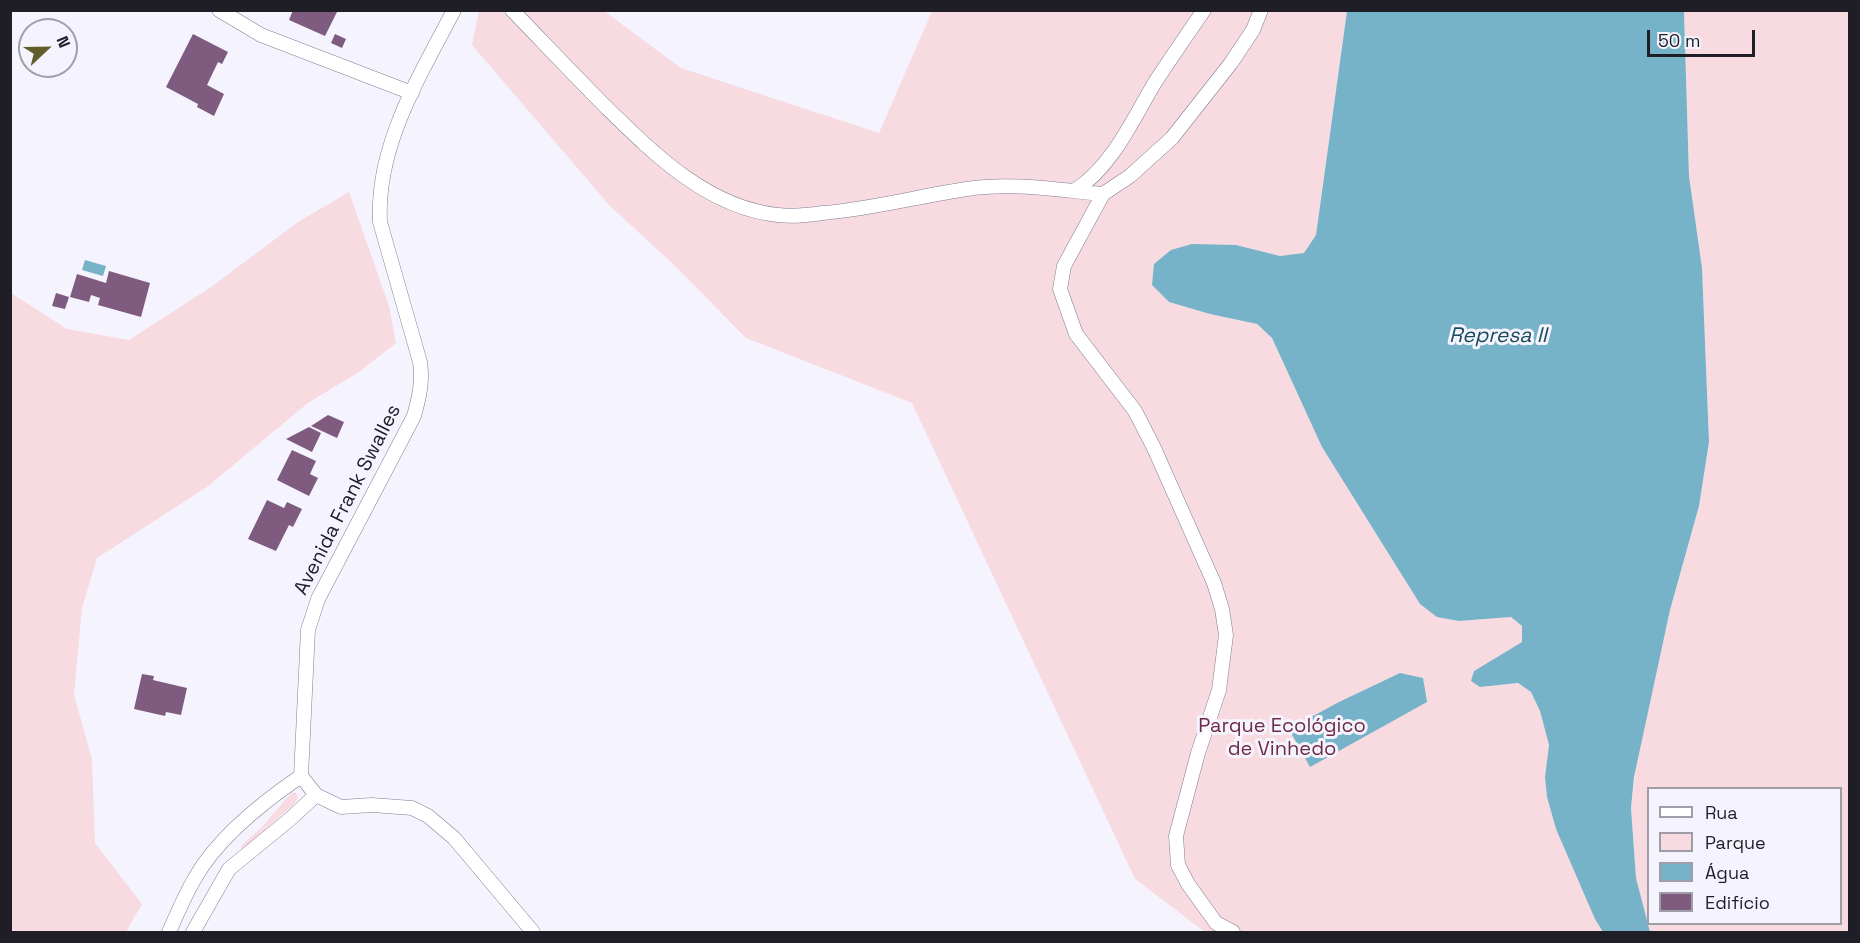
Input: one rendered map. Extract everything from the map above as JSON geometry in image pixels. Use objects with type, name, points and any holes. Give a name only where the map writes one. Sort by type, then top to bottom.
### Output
[{"type":"street","points":[[219,10],[261,35],[412,93]]},
{"type":"street","name":"Avenida Frank Swalles","points":[[301,776],[308,630],[311,616],[321,592],[414,416],[419,399],[422,372],[380,222],[379,198],[386,156],[412,93],[454,10]]},
{"type":"street","points":[[512,10],[629,130],[680,174],[720,198],[748,209],[778,215],[814,214],[846,211],[969,189],[1010,186],[1103,194]]},
{"type":"street","points":[[1074,191],[1088,182],[1106,163],[1204,10]]},
{"type":"street","points":[[1233,933],[1216,923],[1188,884],[1178,865],[1176,836],[1198,753],[1219,690],[1226,635],[1222,609],[1214,584],[1154,448],[1135,411],[1076,334],[1060,289],[1064,266],[1103,194],[1130,176],[1172,138],[1231,63],[1253,30],[1261,10]]},
{"type":"street","points":[[169,933],[195,877],[213,852],[256,809],[301,776],[316,795],[341,807],[372,805],[412,808],[428,816],[454,838],[532,933]]},
{"type":"street","points":[[178,913],[195,928],[229,869],[316,795]]},
{"type":"street","points":[[213,852],[229,869]]},
{"type":"green space","name":"Parque Ecológico de Vinhedo","points":[[479,11],[604,11],[681,68],[879,133],[932,11],[1347,11],[1316,235],[1304,254],[1280,256],[1236,245],[1169,302],[1257,324],[1272,338],[1322,447],[1420,604],[1459,621],[1511,617],[1522,626],[1522,642],[1474,671],[1480,687],[1518,683],[1531,692],[1540,711],[1549,745],[1545,777],[1547,796],[1556,829],[1603,932],[1205,932],[1135,879],[912,403],[746,338],[673,264],[609,205],[472,45]]},
{"type":"green space","points":[[1684,11],[1849,11],[1849,932],[1650,932],[1648,925],[1842,925],[1842,787],[1647,787],[1647,920],[1636,878],[1631,808],[1636,765],[1670,610],[1699,506],[1709,442],[1702,268],[1689,176]]},
{"type":"green space","points":[[349,192],[389,306],[396,343],[359,372],[308,403],[207,487],[97,558],[82,608],[74,695],[92,759],[95,843],[142,904],[126,932],[11,932],[11,293],[67,329],[129,340],[211,287],[298,222]]},
{"type":"green space","points":[[292,792],[296,793],[298,798],[294,804],[244,848],[241,848],[262,827]]},
{"type":"water","name":"Represa II","points":[[1347,11],[1684,11],[1689,176],[1702,268],[1709,442],[1699,506],[1670,610],[1634,777],[1631,808],[1636,878],[1650,932],[1603,932],[1595,919],[1556,829],[1547,797],[1545,777],[1549,745],[1540,711],[1531,692],[1518,683],[1480,687],[1471,681],[1474,671],[1522,642],[1522,626],[1511,617],[1459,621],[1437,617],[1420,604],[1322,447],[1272,338],[1257,324],[1169,302],[1152,285],[1154,264],[1171,250],[1192,244],[1236,245],[1280,256],[1304,253],[1316,235]]},
{"type":"water","points":[[85,260],[106,266],[103,276],[82,270]]},
{"type":"water","points":[[1400,673],[1423,678],[1427,702],[1310,767],[1289,729]]},
{"type":"building","points":[[293,10],[334,10],[337,12],[325,36],[289,20]]},
{"type":"building","points":[[193,34],[228,52],[222,64],[218,62],[207,85],[224,94],[214,116],[197,107],[198,104],[166,87]]},
{"type":"building","points":[[335,34],[346,39],[342,48],[331,43]]},
{"type":"building","points":[[109,271],[150,283],[141,317],[98,305],[100,298],[91,295],[89,302],[70,297],[77,274],[106,283]]},
{"type":"building","points":[[56,293],[69,297],[65,309],[52,306]]},
{"type":"building","points":[[328,415],[344,422],[337,438],[311,426]]},
{"type":"building","points":[[309,427],[321,433],[312,452],[286,439]]},
{"type":"building","points":[[292,450],[316,461],[310,474],[318,478],[309,496],[277,480]]},
{"type":"building","points":[[267,500],[284,508],[287,502],[302,509],[293,527],[289,525],[276,551],[248,539]]},
{"type":"building","points":[[142,674],[154,676],[153,680],[187,688],[181,715],[166,712],[165,716],[134,709]]}]
